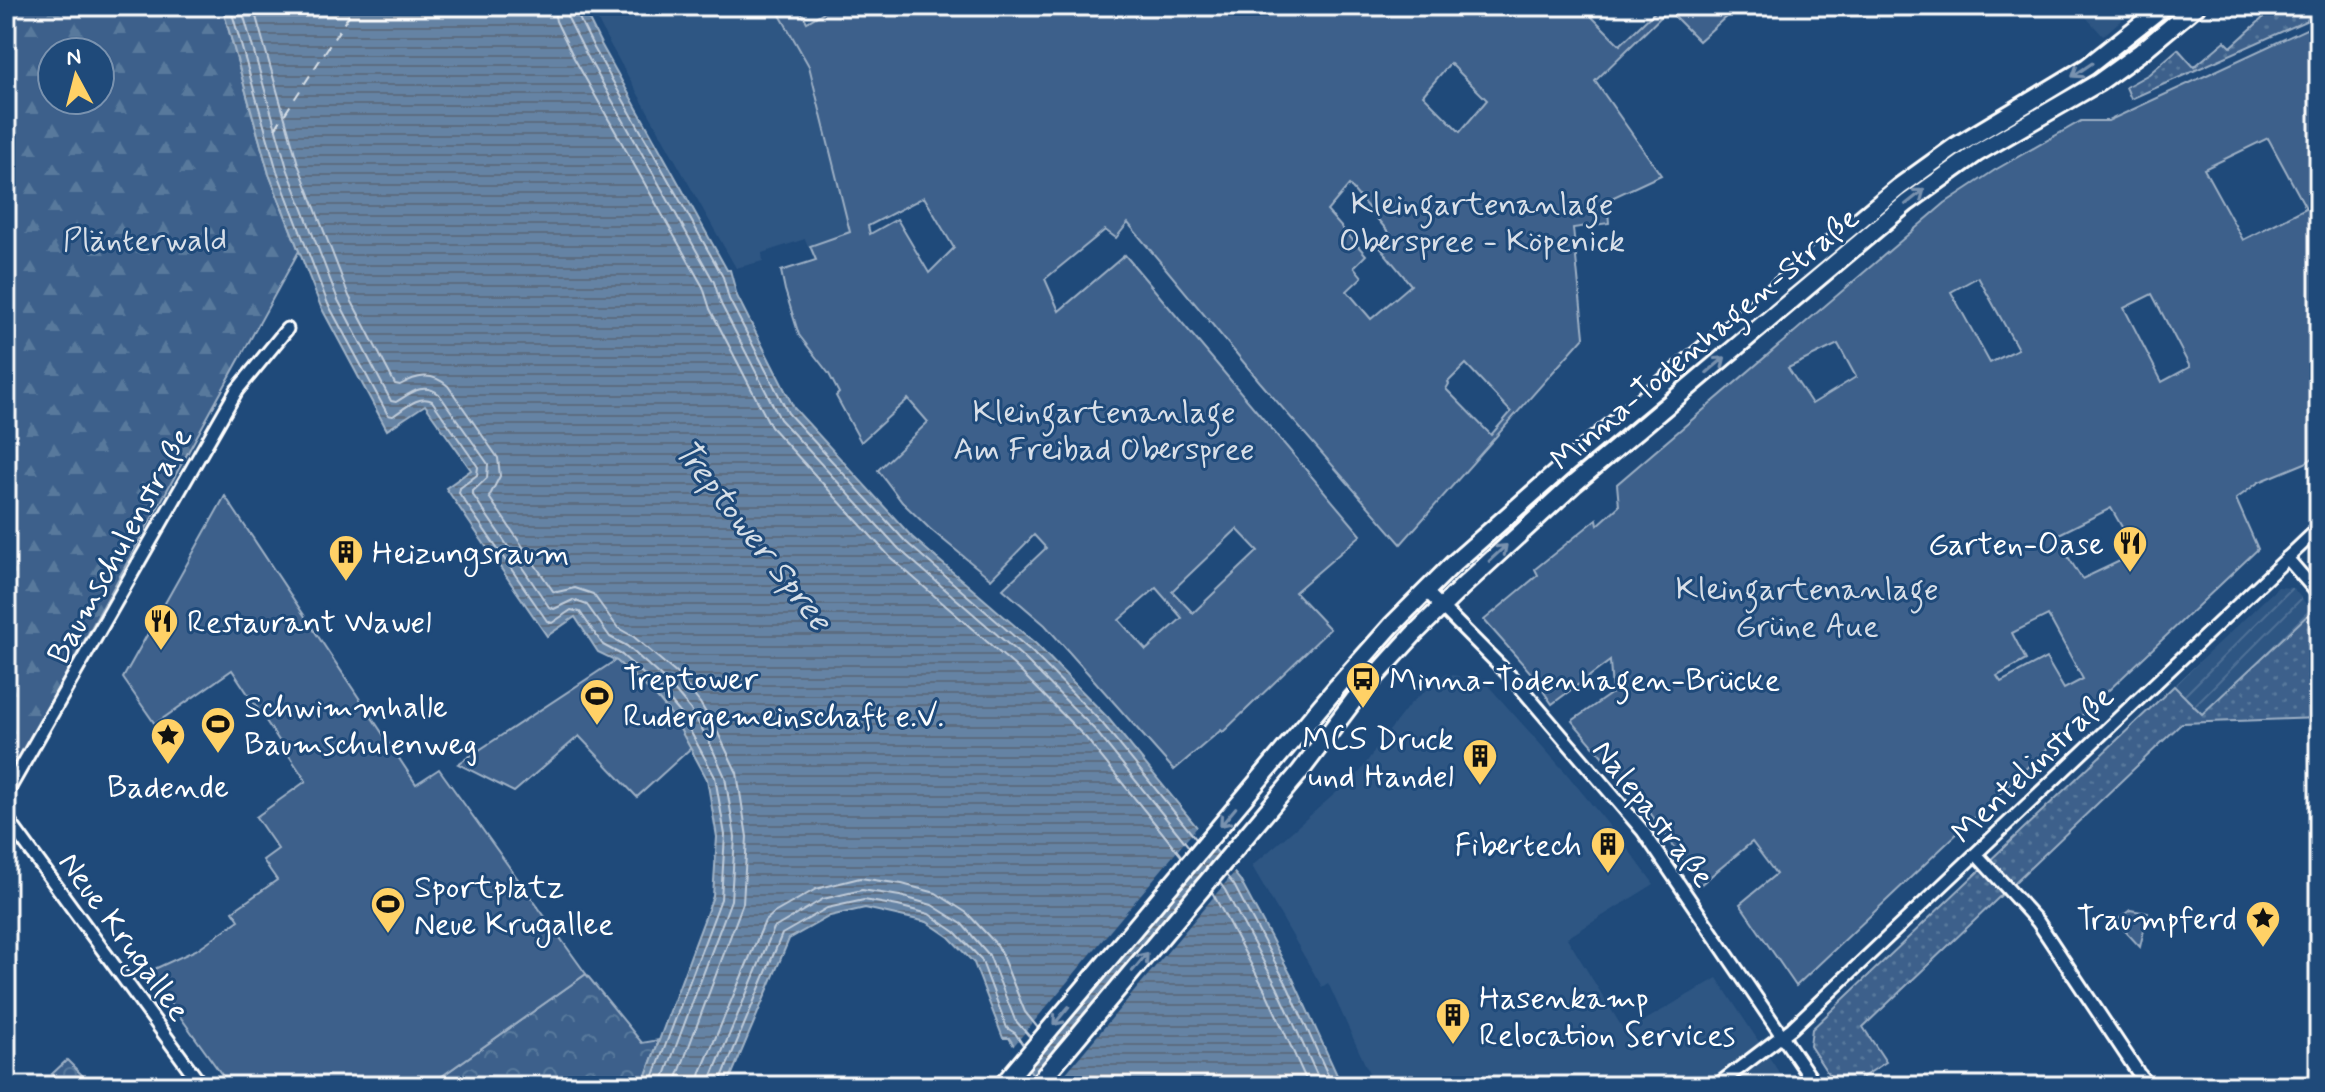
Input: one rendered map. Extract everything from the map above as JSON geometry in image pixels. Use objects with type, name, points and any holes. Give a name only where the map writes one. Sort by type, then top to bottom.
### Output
[{"type":"main road","name":"Minna-Todenhagen-Straße","points":[[1002,1086],[1364,656],[1453,564],[1565,465],[1899,187],[1956,146],[2087,67],[2164,6]]},
{"type":"main road","name":"Minna-Todenhagen-Straße","points":[[1036,1086],[1299,773],[1360,693],[1441,607],[1575,483],[1907,203],[1977,153],[2098,83],[2196,6]]},
{"type":"street","name":"Baumschulenstraße","points":[[6,794],[237,390],[287,329]]},
{"type":"street","name":"Mentelinstraße","points":[[1716,1086],[1781,1036],[2319,528]]},
{"type":"street","points":[[2287,558],[2319,595]]},
{"type":"street","name":"Nalepastraße","points":[[1426,591],[1515,681],[1643,831],[1816,1086]]},
{"type":"street","name":"Neue Krugallee","points":[[6,817],[202,1086]]},
{"type":"street","points":[[1976,854],[2038,922],[2147,1086]]},
{"type":"shaded area","points":[[591,6],[775,6],[809,66],[850,233],[808,246],[805,239],[762,253],[763,261],[736,268]]},
{"type":"shaded area","points":[[2076,6],[2137,6],[2103,36]]},
{"type":"shaded area","points":[[2278,587],[2293,588],[2312,611],[2202,715],[2174,686]]},
{"type":"shaded area","points":[[1476,672],[1566,773],[1654,884],[1567,938],[1625,1032],[1717,978],[1788,1086],[1375,1086],[1328,983],[1322,987],[1252,866],[1360,772],[1418,697],[1445,674],[1459,676],[1464,682]]},
{"type":"green space","name":"Plänterwald","points":[[6,6],[222,6],[269,174],[299,251],[19,759],[6,765]]},
{"type":"green space","name":"Kleingartenanlage Am Freibad Oberspree","points":[[775,6],[798,6],[807,22],[834,6],[1602,6],[1592,17],[1620,45],[1661,6],[1738,6],[1699,41],[1668,10],[1595,81],[1661,175],[1607,200],[1609,223],[1573,228],[1584,337],[1401,544],[1260,382],[1128,223],[1116,238],[1105,230],[1045,279],[1059,311],[1125,255],[1361,535],[1295,592],[1330,629],[1223,732],[1221,730],[1174,770],[1045,625],[1003,589],[1046,548],[1034,535],[991,579],[930,529],[902,502],[878,470],[928,422],[908,399],[861,442],[836,396],[839,393],[829,374],[799,335],[781,271],[816,260],[810,246],[850,232],[809,66]],"holes":[[[1450,63],[1487,100],[1460,132],[1423,95]],[[1349,185],[1390,234],[1378,245],[1411,285],[1371,319],[1347,291],[1362,277],[1354,267],[1366,255],[1327,211]],[[924,197],[954,248],[929,273],[897,219],[870,234],[868,226]],[[1466,364],[1511,412],[1491,435],[1446,389],[1448,382]],[[1237,529],[1258,551],[1193,613],[1172,591]],[[1156,588],[1182,618],[1146,650],[1119,620]]]},
{"type":"green space","points":[[2276,6],[2319,6],[2319,15],[2131,99],[2126,87],[2149,74],[2178,49],[2194,67],[2225,41],[2231,47]]},
{"type":"green space","name":"Kleingartenanlage Grüne Aue","points":[[2319,23],[2319,454],[2259,482],[2236,499],[2258,549],[1796,986],[1740,904],[1776,874],[1752,842],[1700,885],[1649,811],[1572,721],[1612,693],[1610,661],[1552,704],[1531,673],[1484,620],[1538,575],[1535,569],[1597,519],[1598,525],[1619,506],[1617,484],[1945,203],[1995,170],[2081,121],[2108,121]],"holes":[[[2268,138],[2306,208],[2243,240],[2204,169]],[[1978,277],[2018,349],[1990,363],[1951,292]],[[2152,294],[2190,367],[2162,382],[2124,308]],[[1838,344],[1856,377],[1812,404],[1788,368]],[[2111,508],[2137,553],[2082,579],[2055,536]],[[2048,615],[2083,679],[2064,689],[2046,658],[2001,682],[1997,676],[2026,660],[2012,633]]]},
{"type":"green space","name":"Sportplatz Neue Krugallee","points":[[225,496],[416,784],[439,769],[586,974],[428,1086],[230,1086],[148,972],[196,950],[239,920],[233,911],[277,880],[263,860],[278,849],[256,817],[306,781],[232,670],[155,724],[123,678]]},
{"type":"green space","points":[[2312,611],[2319,621],[2319,718],[2182,723],[1863,1027],[1886,1062],[1849,1086],[1836,1086],[1810,1046],[1812,1029],[2174,686],[2202,714]]},
{"type":"green space","name":"Treptower Rudergemeinschaft e.V.","points":[[616,660],[655,695],[692,747],[637,797],[579,736],[514,792],[458,764]]},
{"type":"green space","points":[[2130,910],[2148,913],[2140,947],[2116,921]]},
{"type":"green space","points":[[586,974],[642,1043],[659,1040],[642,1086],[428,1086]]},
{"type":"green space","points":[[67,1060],[85,1078],[77,1086],[66,1086],[52,1074]]},
{"type":"water","name":"Treptower Spree","points":[[222,6],[582,6],[727,270],[730,270],[737,296],[794,408],[912,537],[1036,644],[1108,718],[1240,880],[1293,979],[1342,1086],[1040,1086],[1009,1038],[1003,1038],[974,963],[949,937],[927,922],[865,908],[830,916],[789,939],[727,1086],[642,1086],[713,896],[717,837],[707,779],[674,718],[655,695],[617,661],[598,652],[575,617],[547,636],[446,488],[471,470],[425,405],[387,430],[321,307],[269,174]]},
{"type":"pier","points":[[1199,825],[1215,844],[1025,1070],[1011,1049]]},
{"type":"pier","points":[[1222,852],[1237,869],[1055,1086],[1035,1086],[1031,1080]]},
{"type":"ferry route","points":[[275,129],[355,6]]},
{"type":"place","name":"Garten-Oase","points":[[2130,574]]},
{"type":"place","name":"Heizungsraum","points":[[346,583]]},
{"type":"place","name":"Restaurant Wawel","points":[[161,652]]},
{"type":"place","name":"Minna-Todenhagen-Brücke","points":[[1363,710]]},
{"type":"place","name":"Treptower Rudergemeinschaft e.V.","points":[[597,727]]},
{"type":"place","name":"Schwimmhalle Baumschulenweg","points":[[218,755]]},
{"type":"place","name":"Badende","points":[[168,766]]},
{"type":"place","name":"MCS Druck und Handel","points":[[1480,787]]},
{"type":"place","name":"Fibertech","points":[[1608,875]]},
{"type":"place","name":"Sportplatz Neue Krugallee","points":[[388,935]]},
{"type":"place","name":"Traumpferd","points":[[2263,949]]},
{"type":"place","name":"Hasenkamp Relocation Services","points":[[1453,1046]]},
{"type":"park label","name":"Kleingartenanlage Oberspree - Köpenick","points":[[1482,222]]}]
